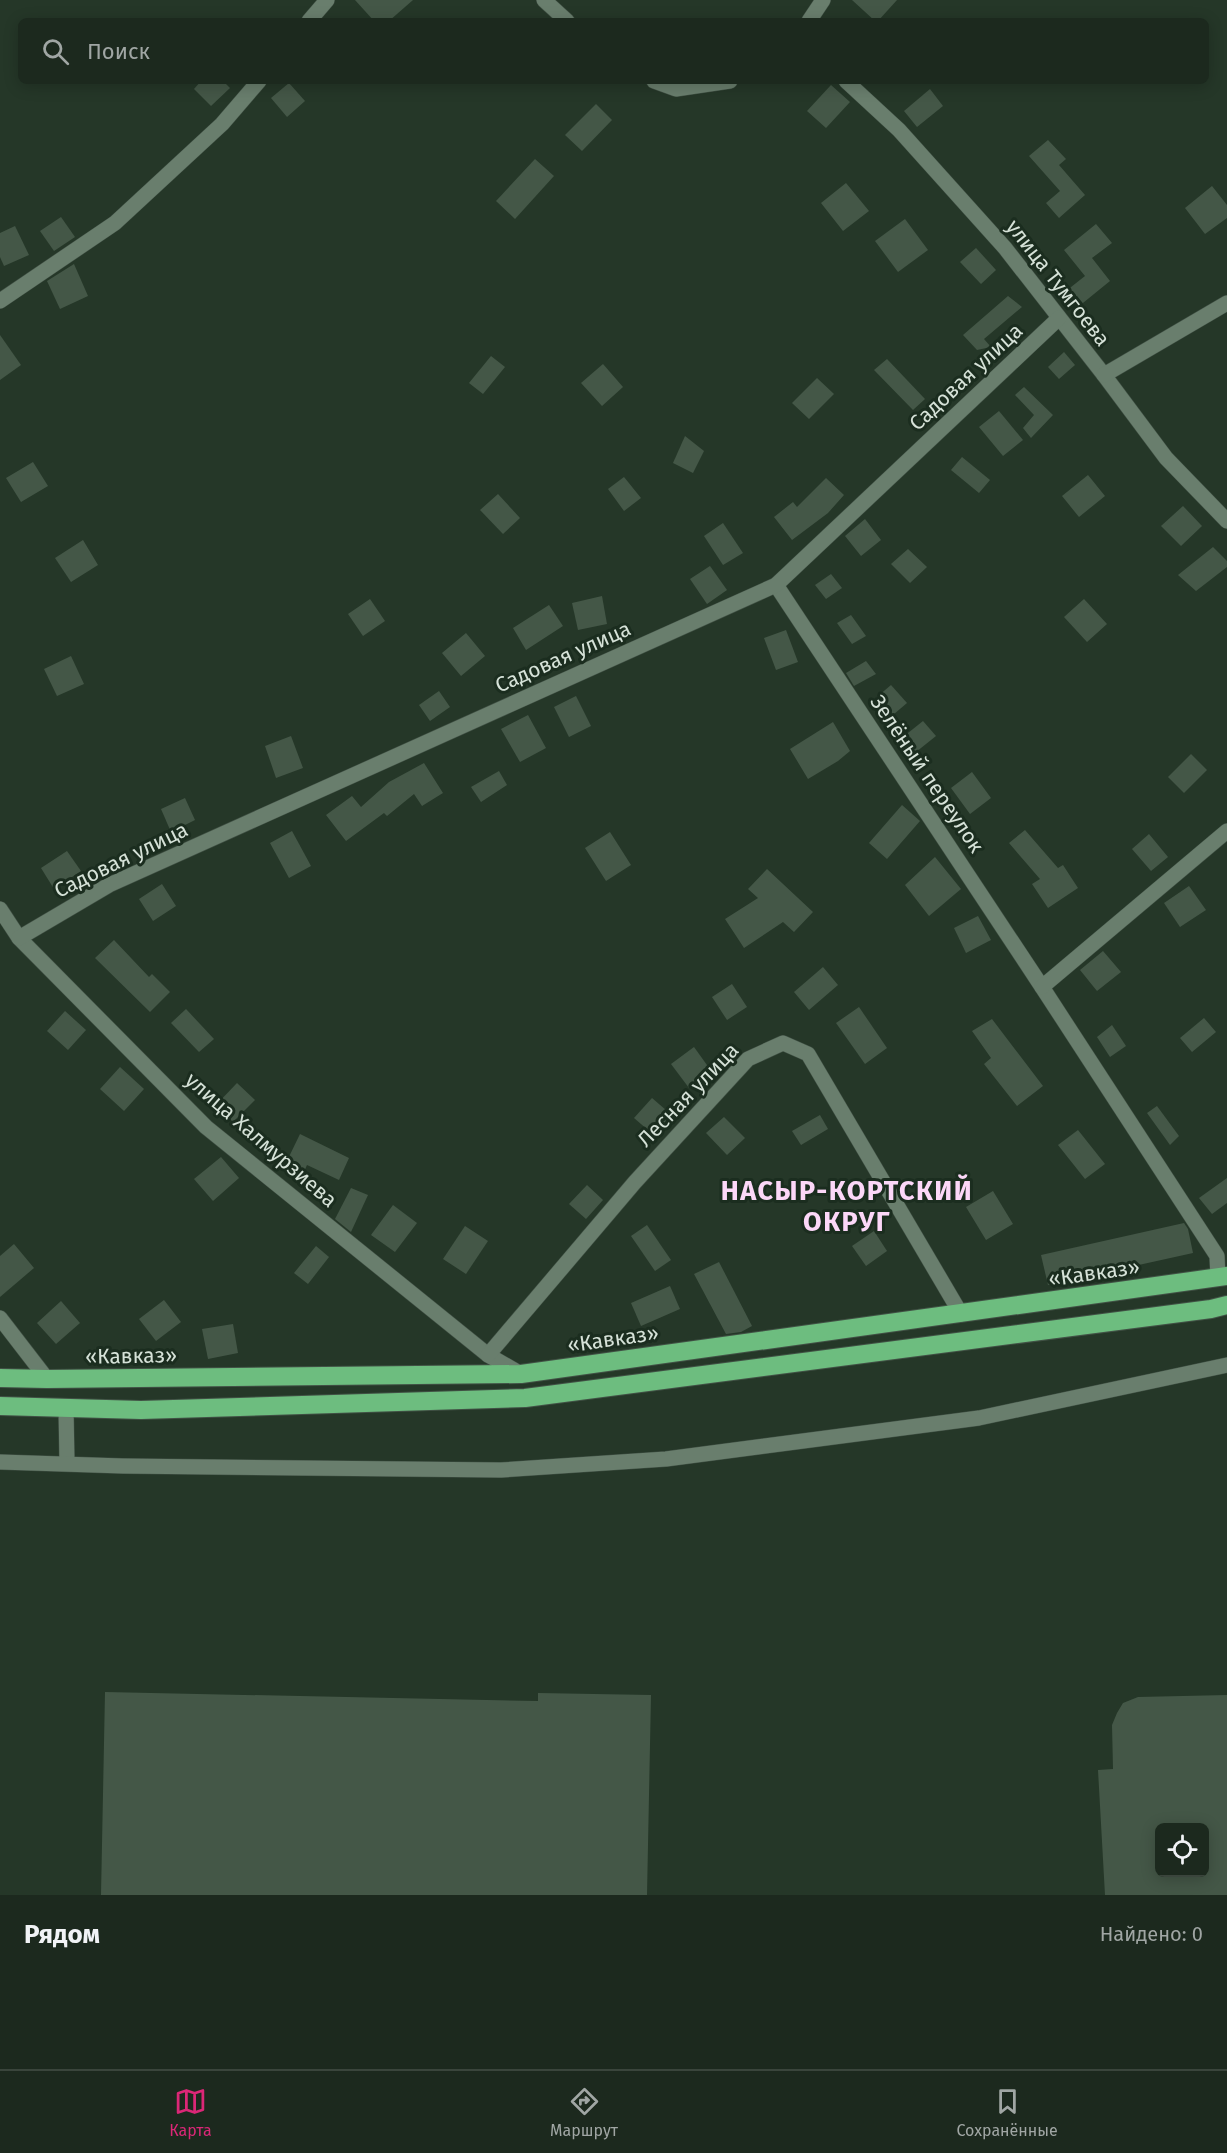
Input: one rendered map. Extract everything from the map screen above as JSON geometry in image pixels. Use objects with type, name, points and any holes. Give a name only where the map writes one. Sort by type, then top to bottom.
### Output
[{"type":"highway","name":"«Кавказ»","points":[[0,1378],[521,1374],[1223,1277]]},
{"type":"highway","points":[[0,1406],[141,1410],[525,1398],[1227,1305]]},
{"type":"street","points":[[312,18],[327,0]]},
{"type":"street","points":[[544,0],[564,18]]},
{"type":"street","points":[[811,18],[823,0]]},
{"type":"street","points":[[0,301],[115,223],[222,124],[256,84]]},
{"type":"street","points":[[662,84],[676,89],[710,84]]},
{"type":"street","name":"улица Тумгоева","points":[[849,84],[941,175],[1005,248],[1166,458],[1227,521]]},
{"type":"street","points":[[1104,375],[1227,303]]},
{"type":"street","name":"Садовая улица","points":[[19,938],[110,885],[776,585],[1059,318]]},
{"type":"street","name":"Зелёный переулок","points":[[776,585],[1217,1256],[1223,1277]]},
{"type":"street","points":[[1042,987],[1227,831]]},
{"type":"street","name":"улица Халмурзиева","points":[[0,909],[19,938],[206,1127],[488,1355],[521,1374]]},
{"type":"street","name":"Лесная улица","points":[[488,1355],[635,1182],[748,1059],[783,1042],[808,1054],[961,1314]]},
{"type":"street","points":[[0,1318],[46,1379]]},
{"type":"street","points":[[0,1462],[123,1466],[501,1470],[666,1459],[979,1418],[1227,1365]]},
{"type":"street","points":[[66,1408],[67,1463]]},
{"type":"building","points":[[355,0],[413,0],[392,18],[371,18]]},
{"type":"building","points":[[852,0],[897,0],[881,18],[872,18]]},
{"type":"building","points":[[198,84],[226,84],[230,88],[211,106],[194,89]]},
{"type":"building","points":[[290,84],[305,101],[287,117],[271,98]]},
{"type":"building","points":[[831,85],[850,102],[826,128],[807,111]]},
{"type":"building","points":[[930,89],[943,106],[917,127],[904,111]]},
{"type":"building","points":[[596,104],[612,120],[582,151],[565,135]]},
{"type":"building","points":[[1048,140],[1066,159],[1059,165],[1085,195],[1059,218],[1046,203],[1060,191],[1029,156]]},
{"type":"building","points":[[535,159],[554,176],[515,219],[496,201]]},
{"type":"building","points":[[846,183],[869,211],[843,231],[821,203]]},
{"type":"building","points":[[1212,186],[1227,205],[1227,218],[1205,234],[1185,208]]},
{"type":"building","points":[[61,217],[75,237],[54,251],[40,231]]},
{"type":"building","points":[[905,219],[928,250],[898,272],[875,241]]},
{"type":"building","points":[[1096,224],[1112,243],[1092,258],[1110,281],[1078,307],[1066,291],[1085,276],[1064,250]]},
{"type":"building","points":[[15,226],[29,255],[4,266],[0,257],[0,233]]},
{"type":"building","points":[[976,248],[996,270],[981,284],[960,262]]},
{"type":"building","points":[[74,264],[88,296],[60,309],[47,281]]},
{"type":"building","points":[[1008,296],[1022,307],[984,339],[991,347],[977,350],[963,335]]},
{"type":"building","points":[[0,335],[21,365],[0,380]]},
{"type":"building","points":[[1064,352],[1075,365],[1059,379],[1048,367]]},
{"type":"building","points":[[491,356],[505,367],[483,394],[469,383]]},
{"type":"building","points":[[887,359],[925,399],[913,410],[874,370]]},
{"type":"building","points":[[603,364],[623,387],[602,406],[581,383]]},
{"type":"building","points":[[817,378],[834,394],[809,419],[792,403]]},
{"type":"building","points":[[1024,387],[1053,415],[1031,438],[1023,428],[1034,415],[1015,395]]},
{"type":"building","points":[[999,411],[1023,440],[1003,456],[979,427]]},
{"type":"building","points":[[685,436],[704,451],[693,473],[673,463]]},
{"type":"building","points":[[962,457],[990,480],[979,493],[951,470]]},
{"type":"building","points":[[33,462],[48,486],[21,502],[6,478]]},
{"type":"building","points":[[1088,475],[1105,496],[1079,517],[1062,496]]},
{"type":"building","points":[[624,477],[641,498],[624,511],[608,489]]},
{"type":"building","points":[[826,478],[844,495],[828,513],[792,540],[774,517],[793,502],[797,507]]},
{"type":"building","points":[[498,494],[520,518],[503,534],[480,510]]},
{"type":"building","points":[[1183,506],[1202,526],[1181,546],[1161,526]]},
{"type":"building","points":[[865,519],[881,540],[861,556],[845,536]]},
{"type":"building","points":[[723,523],[743,553],[723,565],[704,536]]},
{"type":"building","points":[[83,540],[98,565],[71,582],[55,558]]},
{"type":"building","points":[[1213,547],[1227,561],[1227,567],[1196,591],[1178,575]]},
{"type":"building","points":[[908,549],[927,567],[910,583],[891,564]]},
{"type":"building","points":[[710,566],[727,590],[707,604],[690,579]]},
{"type":"building","points":[[831,574],[842,588],[826,599],[815,585]]},
{"type":"building","points":[[602,596],[607,624],[578,630],[572,603]]},
{"type":"building","points":[[370,599],[385,621],[363,636],[348,614]]},
{"type":"building","points":[[1084,599],[1107,624],[1087,642],[1064,617]]},
{"type":"building","points":[[549,605],[563,626],[526,650],[513,628]]},
{"type":"building","points":[[851,615],[866,636],[852,644],[837,623]]},
{"type":"building","points":[[786,630],[798,662],[776,670],[764,638]]},
{"type":"building","points":[[466,633],[485,656],[461,676],[442,653]]},
{"type":"building","points":[[71,656],[84,684],[57,696],[44,669]]},
{"type":"building","points":[[866,661],[876,674],[854,686],[846,673]]},
{"type":"building","points":[[891,685],[907,703],[887,720],[871,702]]},
{"type":"building","points":[[439,691],[450,707],[430,721],[419,705]]},
{"type":"building","points":[[576,696],[591,726],[569,737],[554,707]]},
{"type":"building","points":[[528,715],[546,748],[520,762],[501,729]]},
{"type":"building","points":[[923,721],[936,736],[911,756],[898,741]]},
{"type":"building","points":[[833,722],[850,751],[808,779],[790,749]]},
{"type":"building","points":[[291,736],[303,768],[276,778],[265,746]]},
{"type":"building","points":[[1191,754],[1207,770],[1184,793],[1168,777]]},
{"type":"building","points":[[424,763],[443,793],[422,806],[414,794],[387,816],[384,813],[346,841],[326,815],[352,796],[361,807],[389,782]]},
{"type":"building","points":[[499,771],[507,785],[481,802],[471,787]]},
{"type":"building","points":[[972,772],[991,798],[970,814],[951,788]]},
{"type":"building","points":[[185,798],[195,820],[171,832],[161,809]]},
{"type":"building","points":[[902,805],[920,821],[887,859],[869,843]]},
{"type":"building","points":[[1025,830],[1058,868],[1063,865],[1078,888],[1048,908],[1032,884],[1040,879],[1009,843]]},
{"type":"building","points":[[292,831],[311,866],[289,878],[270,843]]},
{"type":"building","points":[[610,832],[631,865],[606,881],[585,848]]},
{"type":"building","points":[[1149,834],[1168,857],[1151,871],[1132,849]]},
{"type":"building","points":[[67,851],[81,871],[54,889],[41,868]]},
{"type":"building","points":[[935,857],[961,889],[929,916],[905,885]]},
{"type":"building","points":[[767,869],[813,912],[794,932],[783,922],[744,948],[725,919],[758,898],[748,889]]},
{"type":"building","points":[[162,884],[176,906],[153,921],[139,899]]},
{"type":"building","points":[[1189,886],[1206,910],[1180,927],[1164,903]]},
{"type":"building","points":[[978,916],[991,940],[966,953],[954,928]]},
{"type":"building","points":[[114,940],[149,977],[152,974],[170,992],[150,1012],[95,958]]},
{"type":"building","points":[[1103,951],[1121,972],[1097,991],[1080,970]]},
{"type":"building","points":[[823,967],[838,985],[809,1010],[794,992]]},
{"type":"building","points":[[732,984],[747,1007],[727,1020],[712,997]]},
{"type":"building","points":[[859,1007],[887,1048],[865,1064],[836,1023]]},
{"type":"building","points":[[186,1009],[214,1039],[199,1052],[171,1023]]},
{"type":"building","points":[[65,1011],[86,1030],[68,1050],[47,1031]]},
{"type":"building","points":[[1204,1018],[1216,1032],[1192,1052],[1180,1038]]},
{"type":"building","points":[[992,1019],[1043,1086],[1017,1106],[984,1064],[991,1058],[972,1031]]},
{"type":"building","points":[[1112,1025],[1126,1046],[1110,1057],[1097,1037]]},
{"type":"building","points":[[694,1047],[712,1072],[689,1088],[671,1064]]},
{"type":"building","points":[[120,1067],[144,1089],[124,1111],[100,1089]]},
{"type":"building","points":[[237,1083],[255,1100],[233,1122],[216,1105]]},
{"type":"building","points":[[652,1098],[674,1117],[656,1137],[634,1118]]},
{"type":"building","points":[[1157,1106],[1179,1136],[1170,1145],[1147,1113]]},
{"type":"building","points":[[820,1115],[828,1129],[801,1145],[792,1131]]},
{"type":"building","points":[[724,1117],[745,1138],[727,1155],[706,1133]]},
{"type":"building","points":[[1078,1130],[1105,1164],[1085,1179],[1058,1145]]},
{"type":"building","points":[[300,1134],[349,1158],[339,1180],[307,1165],[303,1174],[285,1165]]},
{"type":"building","points":[[221,1157],[239,1178],[213,1201],[194,1179]]},
{"type":"building","points":[[1227,1178],[1227,1203],[1212,1214],[1199,1198]]},
{"type":"building","points":[[587,1185],[603,1200],[586,1219],[569,1204]]},
{"type":"building","points":[[351,1188],[368,1195],[351,1232],[335,1219]]},
{"type":"building","points":[[993,1191],[1013,1224],[986,1240],[966,1207]]},
{"type":"building","points":[[393,1205],[417,1223],[395,1252],[371,1235]]},
{"type":"building","points":[[1184,1223],[1188,1229],[1193,1253],[1048,1285],[1041,1255]]},
{"type":"building","points":[[647,1225],[671,1260],[655,1271],[631,1236]]},
{"type":"building","points":[[465,1226],[488,1241],[466,1274],[443,1259]]},
{"type":"building","points":[[874,1231],[887,1251],[866,1266],[852,1246]]},
{"type":"building","points":[[14,1244],[34,1268],[0,1297],[0,1256]]},
{"type":"building","points":[[316,1246],[329,1257],[308,1284],[294,1273]]},
{"type":"building","points":[[719,1262],[752,1326],[741,1332],[726,1334],[694,1274]]},
{"type":"building","points":[[670,1286],[680,1309],[641,1326],[631,1303]]},
{"type":"building","points":[[164,1300],[181,1322],[156,1341],[139,1319]]},
{"type":"building","points":[[61,1301],[80,1323],[56,1344],[37,1323]]},
{"type":"building","points":[[233,1324],[238,1353],[208,1359],[202,1329]]},
{"type":"building","points":[[105,1692],[538,1701],[538,1693],[651,1695],[647,1895],[101,1895]]},
{"type":"building","points":[[1227,1695],[1227,1895],[1105,1895],[1098,1770],[1113,1769],[1112,1725],[1123,1703],[1138,1697]]},
{"type":"district","name":"НАСЫР-КОРТСКИЙ ОКРУГ","points":[[847,1206]]}]
